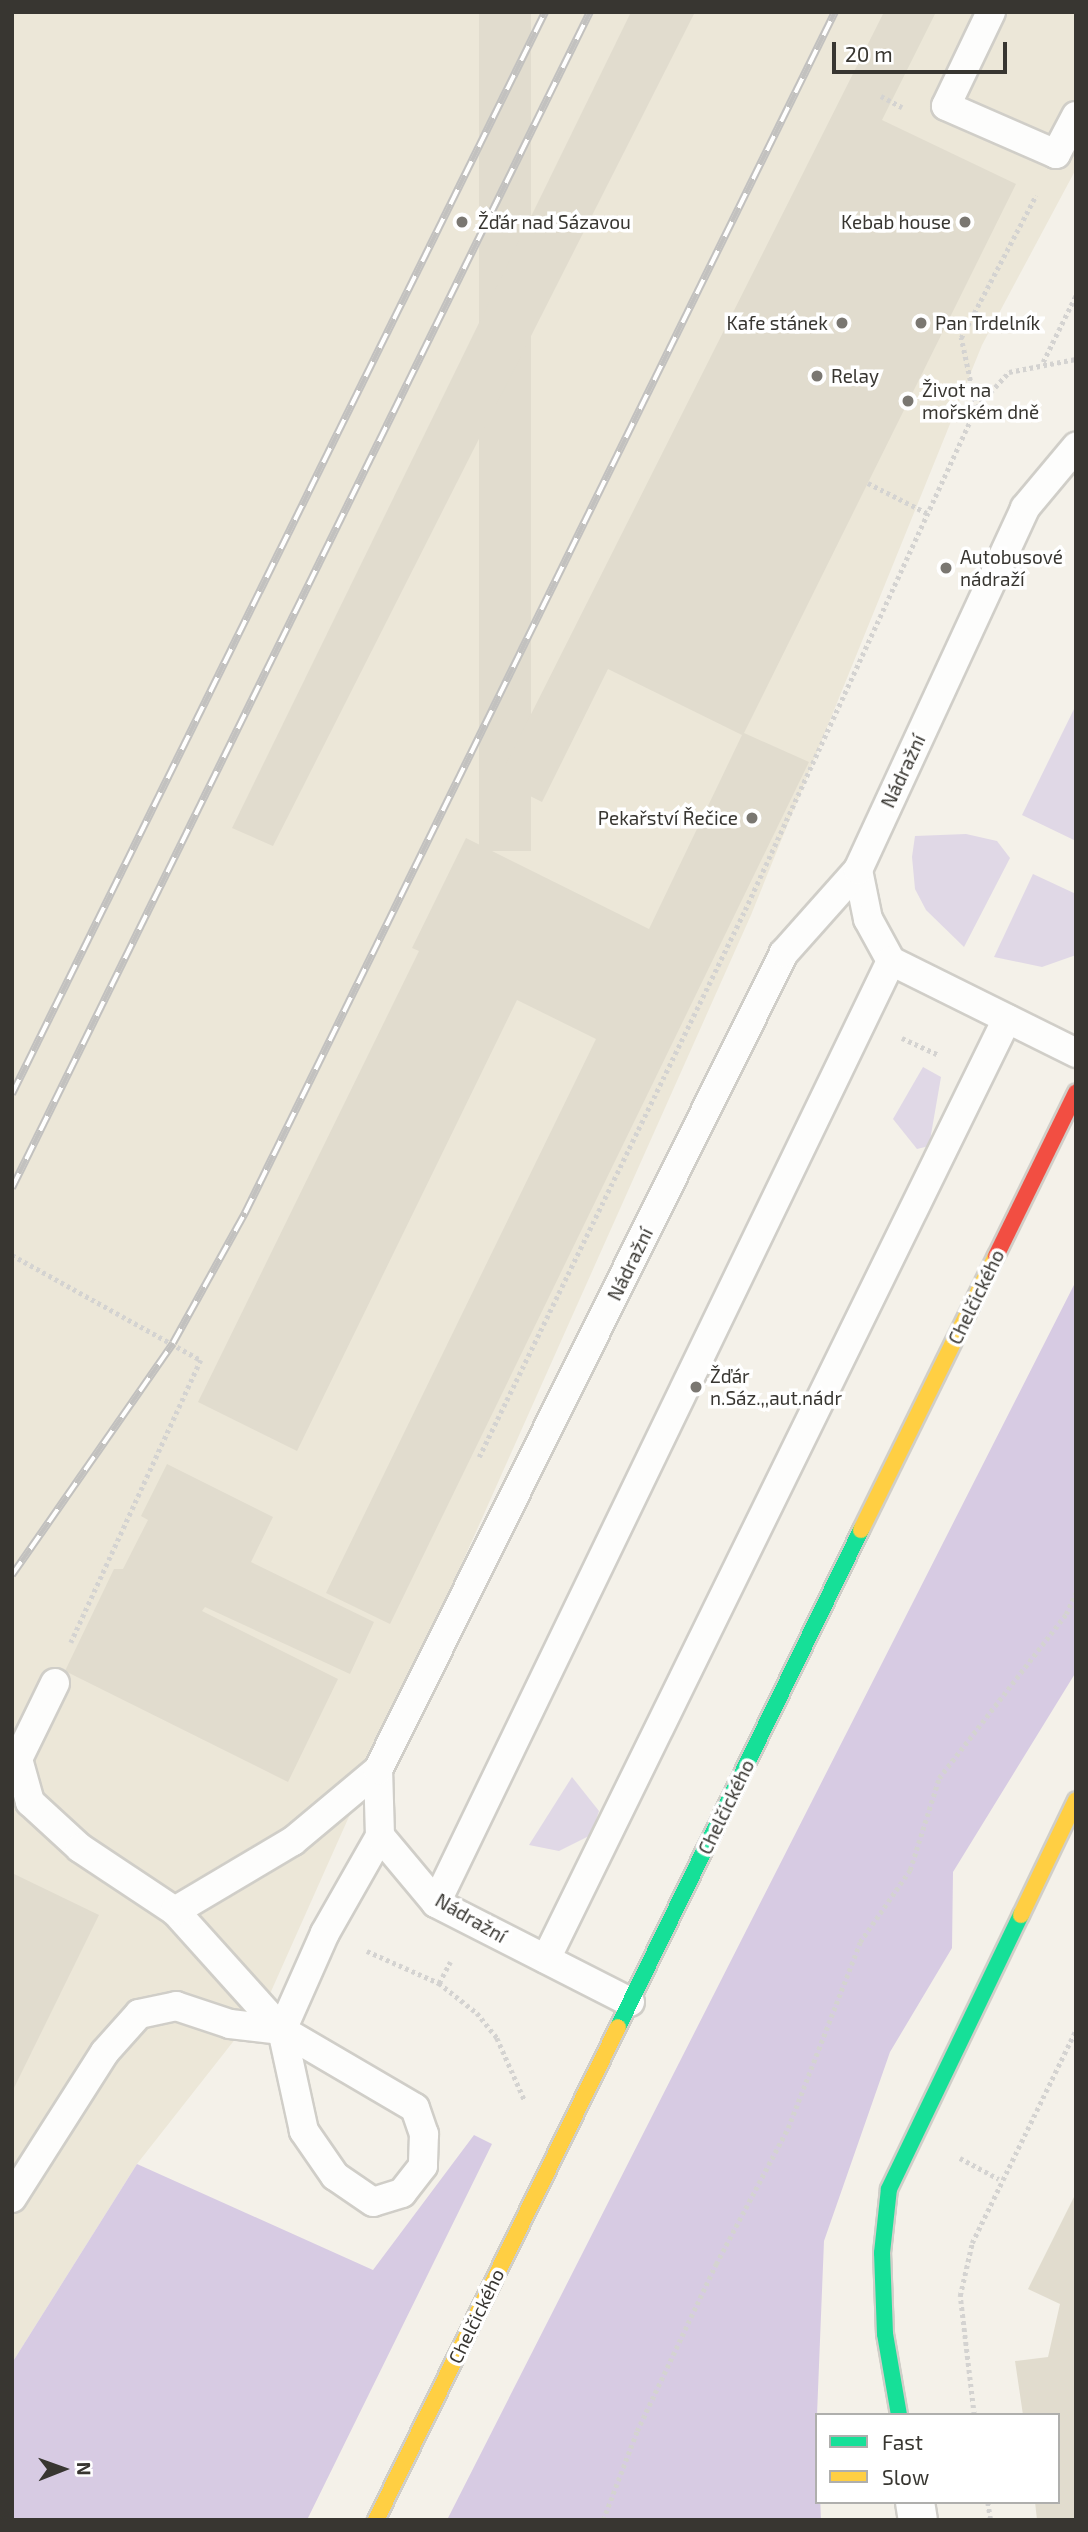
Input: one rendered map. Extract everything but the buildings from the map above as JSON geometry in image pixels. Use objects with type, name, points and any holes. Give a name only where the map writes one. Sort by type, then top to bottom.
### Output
[{"type":"street","name":"Chelčického","points":[[376,2520],[1076,1093]]},
{"type":"street","points":[[899,2413],[885,2334],[882,2253],[888,2189],[1076,1800]]},
{"type":"lane","points":[[991,12],[946,106],[1056,154],[1076,116]]},
{"type":"lane","name":"Nádražní","points":[[630,2002],[436,1903],[380,1836],[378,1770],[784,953],[858,870],[1025,508],[1076,447]]},
{"type":"lane","points":[[858,870],[868,919],[891,961],[1076,1053]]},
{"type":"lane","points":[[436,1903],[891,961]]},
{"type":"lane","points":[[546,1959],[1007,1019]]},
{"type":"lane","points":[[55,1683],[24,1737],[18,1759],[18,1782],[30,1802],[80,1848],[175,1910],[282,2030],[415,2108],[424,2133],[423,2166],[402,2193],[373,2202],[335,2176],[303,2131],[282,2030],[325,1933],[380,1836]]},
{"type":"lane","points":[[175,1910],[293,1841],[378,1770]]},
{"type":"lane","points":[[12,2198],[105,2052],[139,2014],[176,2006],[230,2024],[282,2030]]},
{"type":"path","points":[[976,408],[961,338],[1056,154]]},
{"type":"path","points":[[1043,363],[1076,295]]},
{"type":"path","points":[[744,910],[976,408],[1009,372],[1043,363],[1076,359]]},
{"type":"path","points":[[867,483],[928,513]]},
{"type":"path","points":[[12,1255],[201,1360],[104,1561],[55,1683]]},
{"type":"path","points":[[603,2520],[687,2324],[788,2128],[860,1942],[910,1870],[939,1777],[1066,1614],[1076,1593]]},
{"type":"path","points":[[439,1983],[497,2038],[529,2113]]},
{"type":"path","points":[[974,2413],[960,2296],[972,2243],[1076,2030]]},
{"type":"shaded area","points":[[12,12],[1076,12],[1076,169],[982,345],[751,915],[269,1996],[137,2164],[12,2363]]},
{"type":"shaded area","points":[[1076,705],[1076,841],[1022,815]]},
{"type":"shaded area","points":[[966,834],[997,841],[1010,858],[964,947],[926,910],[915,889],[912,857],[915,836]]},
{"type":"shaded area","points":[[1033,874],[1076,894],[1076,955],[1042,967],[994,957]]},
{"type":"shaded area","points":[[923,1067],[941,1077],[929,1146],[917,1149],[893,1119]]},
{"type":"shaded area","points":[[1076,1281],[1076,1672],[953,1872],[952,1948],[890,2052],[824,2241],[815,2413],[815,2504],[820,2504],[821,2520],[447,2520]]},
{"type":"shaded area","points":[[572,1777],[599,1811],[591,1835],[559,1851],[529,1845]]},
{"type":"shaded area","points":[[474,2135],[492,2144],[307,2520],[12,2520],[12,2363],[137,2164],[373,2270]]},
{"type":"railway","points":[[12,1094],[545,12]]},
{"type":"railway","points":[[12,1188],[590,12]]},
{"type":"railway","points":[[12,1575],[173,1343],[245,1213],[835,12]]},
{"type":"traffic: fast","points":[[618,2027],[861,1530]]},
{"type":"traffic: fast","points":[[899,2413],[885,2334],[882,2253],[889,2189],[1021,1915]]},
{"type":"traffic: slow","points":[[861,1530],[996,1256]]},
{"type":"traffic: slow","points":[[1021,1915],[1076,1800]]},
{"type":"traffic: slow","points":[[376,2520],[618,2027]]},
{"type":"traffic: jam","points":[[996,1256],[1076,1093]]},
{"type":"place","name":"Žďár nad Sázavou","points":[[462,222]]},
{"type":"place","name":"Kebab house","points":[[965,222]]},
{"type":"place","name":"Kafe stánek","points":[[842,323]]},
{"type":"place","name":"Pan Trdelník","points":[[921,323]]},
{"type":"place","name":"Relay","points":[[817,376]]},
{"type":"place","name":"Život na mořském dně","points":[[908,401]]},
{"type":"place","name":"Autobusové nádraží","points":[[946,568]]},
{"type":"place","name":"Pekařství Řečice","points":[[752,818]]},
{"type":"place","name":"Žďár n.Sáz.,,aut.nádr","points":[[696,1387]]}]
